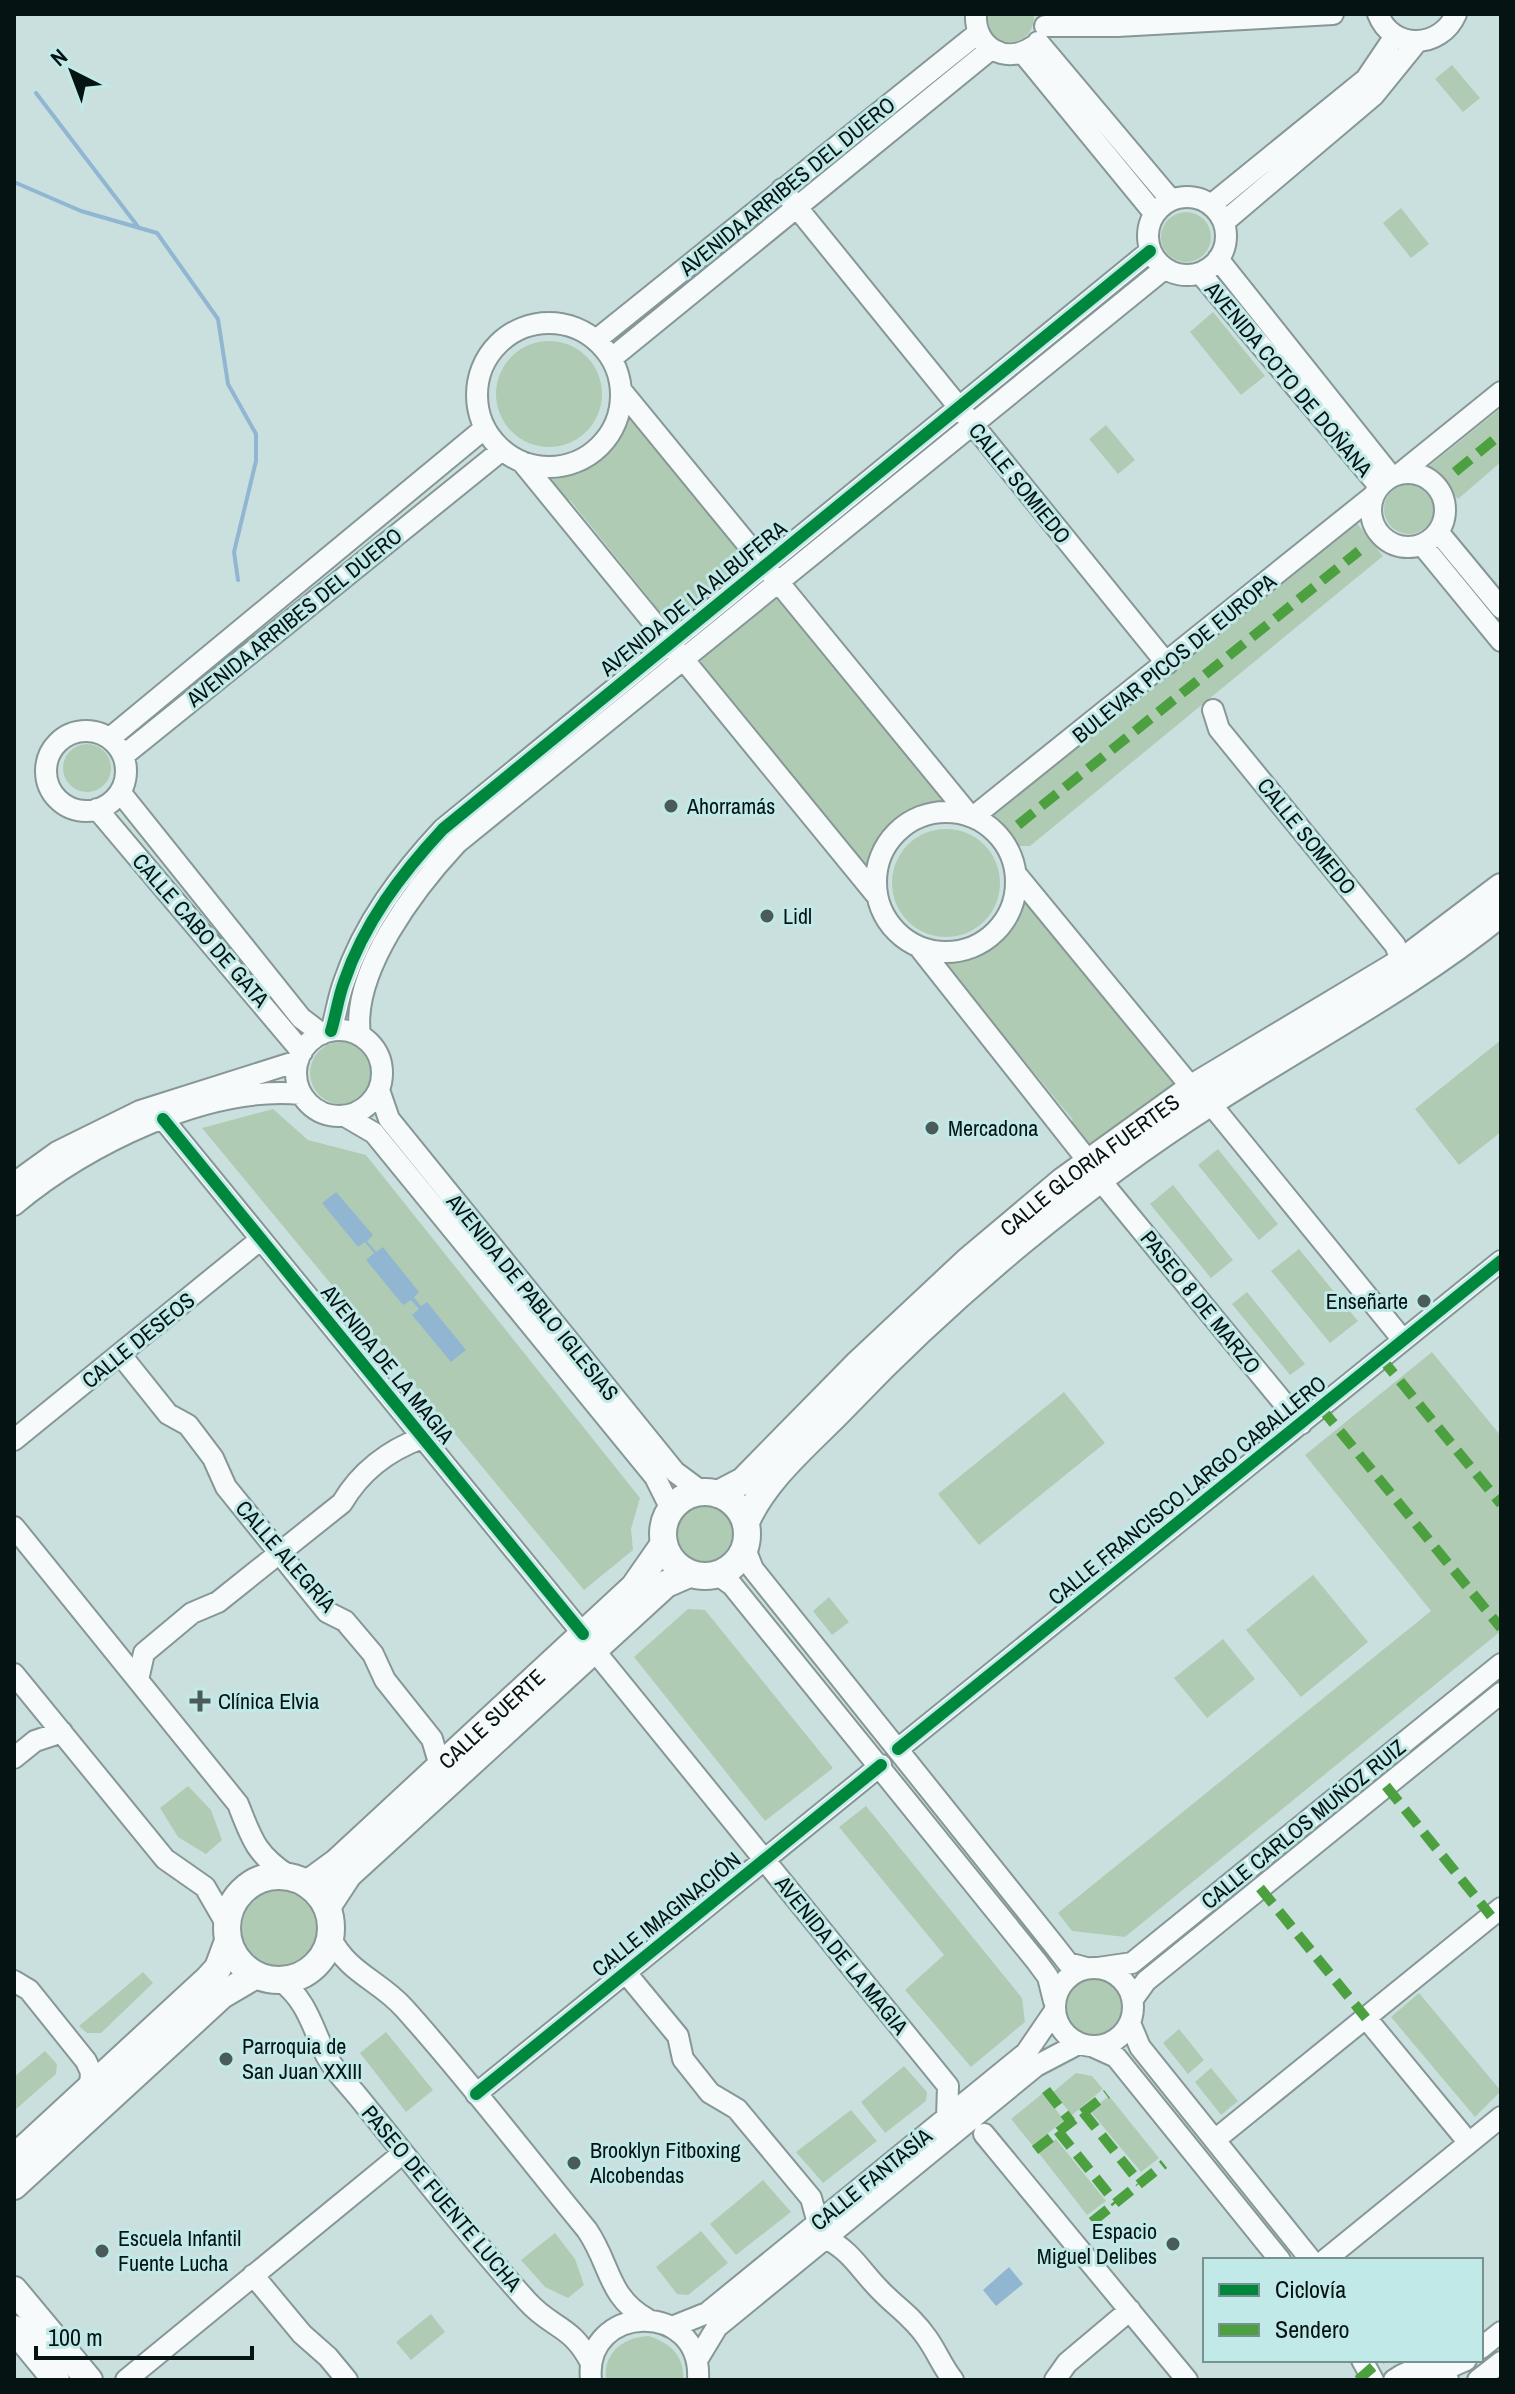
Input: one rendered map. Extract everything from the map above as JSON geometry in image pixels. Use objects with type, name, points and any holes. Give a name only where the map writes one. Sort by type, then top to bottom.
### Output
[{"type":"main road","name":"CALLE GLORIA FUERTES","points":[[710,1493],[743,1481],[857,1365],[957,1271],[1501,887]]},
{"type":"main road","name":"CALLE GLORIA FUERTES","points":[[1201,1096],[1359,1013],[1501,913]]},
{"type":"main road","name":"CALLE GLORIA FUERTES","points":[[746,1522],[757,1496],[874,1375],[1095,1171]]},
{"type":"main road","points":[[710,1493],[735,1505],[746,1522],[745,1549],[734,1566],[718,1575],[689,1574],[672,1561],[664,1544],[664,1524],[671,1509],[681,1500],[710,1493]]},
{"type":"main road","name":"CALLE SUERTE","points":[[327,1907],[348,1875],[588,1642],[634,1587],[664,1544]]},
{"type":"main road","name":"CALLE SUERTE","points":[[298,1880],[337,1862],[440,1766],[588,1642],[666,1584],[689,1574]]},
{"type":"main road","points":[[14,2158],[218,1968],[233,1903],[247,1886],[267,1877],[298,1880],[327,1907],[330,1937],[321,1959],[303,1974],[268,1978],[222,1995],[14,2186]]},
{"type":"main road","points":[[228,1933],[240,1963],[268,1978]]},
{"type":"main road","points":[[14,2290],[89,2380]]},
{"type":"main road","points":[[14,2329],[56,2380]]},
{"type":"street","points":[[981,32],[1012,55],[1038,34],[1117,26],[1333,14]]},
{"type":"street","points":[[1378,14],[1395,36],[1417,42],[1440,35],[1456,14]]},
{"type":"street","name":"AVENIDA ARRIBES DEL DUERO","points":[[596,340],[981,32]]},
{"type":"street","name":"AVENIDA ARRIBES DEL DUERO","points":[[612,358],[796,207],[981,32]]},
{"type":"street","points":[[1038,34],[1171,200]]},
{"type":"street","points":[[1038,34],[1154,213]]},
{"type":"street","points":[[1211,205],[1366,79],[1395,36]]},
{"type":"street","points":[[1224,222],[1374,95],[1417,42]]},
{"type":"street","name":"CALLE SOMIEDO","points":[[782,189],[1167,664]]},
{"type":"street","points":[[1192,197],[1211,205],[1224,222],[1225,248],[1218,259],[1200,273],[1175,274],[1164,269],[1150,251],[1147,238],[1154,213],[1171,200],[1192,197]]},
{"type":"street","name":"AVENIDA DE LA ALBUFERA","points":[[360,1035],[358,1019],[367,982],[384,944],[422,881],[491,813],[683,659],[772,573],[959,407],[1150,251]]},
{"type":"street","name":"AVENIDA COTO DE DOÑANA","points":[[1218,259],[1386,482]]},
{"type":"street","name":"AVENIDA DE LA ALBUFERA","points":[[327,1032],[366,929],[408,866],[478,797],[670,643],[772,573],[972,424],[1164,269]]},
{"type":"street","name":"AVENIDA COTO DE DOÑANA","points":[[1200,273],[1386,482]]},
{"type":"street","points":[[522,462],[558,465],[592,453],[608,436],[619,414],[621,390],[612,358],[596,340],[575,327],[551,322],[526,326],[504,338],[488,357],[478,380],[477,404],[485,428],[502,450],[522,462],[877,896],[892,929],[919,947],[939,952],[980,944],[996,931],[1008,914],[1015,895],[1016,874]]},
{"type":"street","points":[[621,390],[971,817]]},
{"type":"street","name":"BULEVAR PICOS DE EUROPA","points":[[971,817],[1167,664],[1386,482],[1501,392]]},
{"type":"street","name":"AVENIDA ARRIBES DEL DUERO","points":[[110,738],[485,428]]},
{"type":"street","name":"AVENIDA ARRIBES DEL DUERO","points":[[123,756],[502,450]]},
{"type":"street","points":[[1425,476],[1444,496],[1445,520],[1431,539],[1411,548],[1391,544],[1378,534],[1371,516],[1386,482],[1425,476]]},
{"type":"street","points":[[1431,539],[1501,608]]},
{"type":"street","points":[[1431,539],[1501,641]]},
{"type":"street","name":"CALLE SOMEDO","points":[[1211,719],[1404,953]]},
{"type":"street","points":[[85,730],[110,738],[123,756],[125,780],[120,792],[97,809],[84,811],[59,801],[46,777],[46,763],[51,750],[71,733],[85,730]]},
{"type":"street","name":"CALLE CABO DE GATA","points":[[120,792],[301,1018],[327,1032]]},
{"type":"street","name":"CALLE CABO DE GATA","points":[[97,809],[300,1056]]},
{"type":"street","points":[[877,896],[876,875],[882,854],[893,837],[909,823],[928,815],[949,812],[986,824],[1005,844],[1016,874],[1403,1340]]},
{"type":"street","name":"PASEO 8 DE MARZO","points":[[919,947],[1095,1171],[1301,1424]]},
{"type":"street","points":[[14,1183],[57,1152],[140,1111],[300,1056],[327,1032],[360,1035],[378,1053],[382,1078],[379,1090],[359,1111],[345,1116],[320,1112],[301,1094],[297,1083],[300,1056]]},
{"type":"street","name":"AVENIDA DE PABLO IGLESIAS","points":[[379,1090],[389,1119],[675,1472],[710,1493]]},
{"type":"street","points":[[14,1205],[69,1165],[163,1119],[223,1100],[270,1091],[301,1094]]},
{"type":"street","name":"AVENIDA DE PABLO IGLESIAS","points":[[345,1116],[374,1133],[655,1477],[671,1509]]},
{"type":"street","name":"AVENIDA DE LA MAGIA","points":[[163,1119],[948,2086]]},
{"type":"street","name":"CALLE DESEOS","points":[[14,1440],[261,1239]]},
{"type":"street","name":"CALLE FRANCISCO LARGO CABALLERO","points":[[898,1749],[1501,1261]]},
{"type":"street","name":"CALLE ALEGRÍA","points":[[120,1354],[168,1414],[188,1425],[213,1458],[226,1487],[327,1612],[345,1621],[373,1654],[385,1680],[432,1739],[440,1766]]},
{"type":"street","points":[[138,1680],[144,1653],[192,1613],[218,1602],[342,1503],[353,1483],[398,1447],[422,1438]]},
{"type":"street","points":[[14,1527],[238,1804],[255,1848],[267,1862],[298,1880]]},
{"type":"street","points":[[745,1549],[753,1569],[1068,1963],[1121,1978],[1133,1999],[1130,2023],[1121,2036],[1108,2044],[1086,2046]]},
{"type":"street","points":[[718,1575],[732,1585],[881,1765],[1037,1962],[1048,1977],[1058,2025],[1086,2046],[1116,2057],[1278,2258]]},
{"type":"street","name":"CALLE CARLOS MUÑOZ RUIZ","points":[[1092,1968],[1132,1963],[1500,1666]]},
{"type":"street","points":[[14,1674],[165,1859],[205,1887],[228,1933]]},
{"type":"street","name":"CALLE CARLOS MUÑOZ RUIZ","points":[[1133,1999],[1146,1981],[1501,1693]]},
{"type":"street","points":[[14,1758],[35,1741],[62,1732]]},
{"type":"street","name":"CALLE IMAGINACIÓN","points":[[476,2094],[881,1765]]},
{"type":"street","points":[[1216,2139],[1498,1917]]},
{"type":"street","points":[[330,1937],[340,1958],[401,2005],[476,2094],[599,2248],[619,2298],[628,2308],[647,2319],[672,2327],[689,2342],[698,2370]]},
{"type":"street","points":[[1054,2007],[1060,1986],[1071,1975],[1092,1968]]},
{"type":"street","points":[[626,1973],[678,2036],[683,2059],[710,2093],[737,2109],[811,2198],[822,2231],[845,2248],[881,2292],[904,2308],[930,2341],[938,2362],[953,2380]]},
{"type":"street","name":"PASEO DE FUENTE LUCHA","points":[[268,1978],[296,1992],[311,2015],[325,2052],[403,2153],[530,2305],[579,2340],[591,2372]]},
{"type":"street","points":[[14,1981],[29,1990],[86,2061],[91,2072],[90,2087]]},
{"type":"street","name":"CALLE FANTASÍA","points":[[698,2370],[717,2327],[822,2231],[986,2096],[1026,2053],[1054,2007]]},
{"type":"street","points":[[1366,2018],[1469,2143]]},
{"type":"street","points":[[1130,2023],[1140,2047],[1309,2258]]},
{"type":"street","name":"CALLE FANTASÍA","points":[[986,2096],[1050,2056],[1086,2046]]},
{"type":"street","points":[[984,2134],[986,2096],[948,2086],[953,2124],[984,2134],[1187,2380]]},
{"type":"street","points":[[1327,2258],[1501,2117]]},
{"type":"street","points":[[126,2380],[403,2153]]},
{"type":"street","name":"CALLE FANTASÍA","points":[[672,2327],[707,2313],[822,2231]]},
{"type":"street","points":[[253,2275],[302,2334],[328,2357],[347,2380]]},
{"type":"street","points":[[1055,2380],[1067,2363],[1130,2310]]},
{"type":"street","points":[[591,2372],[597,2347],[609,2332],[627,2322],[647,2319]]},
{"type":"street","points":[[1483,2346],[1501,2332]]},
{"type":"street","points":[[1363,2362],[1373,2380]]},
{"type":"street","points":[[1398,2370],[1422,2368],[1443,2376],[1463,2362]]},
{"type":"street","points":[[1478,2380],[1501,2362]]},
{"type":"green space","points":[[986,14],[1034,14],[1031,30],[1026,36],[1007,42],[992,35]]},
{"type":"green space","points":[[1452,65],[1480,98],[1463,112],[1435,79]]},
{"type":"green space","points":[[1401,208],[1429,244],[1411,258],[1383,223]]},
{"type":"green space","points":[[1176,213],[1196,213],[1210,227],[1210,247],[1196,261],[1176,261],[1162,247],[1162,227]]},
{"type":"green space","points":[[1213,312],[1265,376],[1241,395],[1190,332]]},
{"type":"green space","points":[[549,341],[569,345],[587,356],[598,374],[602,394],[598,414],[587,432],[569,443],[549,447],[529,443],[511,432],[500,414],[496,394],[500,374],[511,356],[529,345]]},
{"type":"green space","points":[[625,401],[754,563],[668,629],[649,606],[653,603],[570,500],[564,504],[538,471],[569,467],[596,454],[615,431]]},
{"type":"green space","points":[[1501,408],[1501,462],[1458,499],[1428,467]]},
{"type":"green space","points":[[1106,425],[1135,460],[1118,474],[1089,439]]},
{"type":"green space","points":[[1409,484],[1427,491],[1434,509],[1427,527],[1409,534],[1391,527],[1384,509],[1391,491]]},
{"type":"green space","points":[[1356,522],[1383,556],[1030,846],[1018,846],[991,816]]},
{"type":"green space","points":[[779,588],[956,807],[924,812],[898,825],[879,848],[870,879],[842,846],[847,841],[716,682],[711,684],[693,659]]},
{"type":"green space","points":[[87,744],[104,751],[111,768],[104,785],[87,792],[70,785],[63,768],[70,751]]},
{"type":"green space","points":[[946,829],[967,833],[984,845],[996,862],[1000,883],[996,904],[984,921],[967,933],[946,937],[925,933],[908,921],[896,904],[892,883],[896,862],[908,845],[925,833]]},
{"type":"green space","points":[[1021,889],[1067,953],[1181,1085],[1090,1148],[1068,1125],[1073,1120],[966,990],[934,959],[968,957],[994,944],[1011,920]]},
{"type":"green space","points":[[1501,1040],[1501,1132],[1459,1165],[1415,1109]]},
{"type":"green space","points":[[341,1042],[363,1051],[372,1073],[363,1095],[341,1104],[319,1095],[310,1073],[319,1051]]},
{"type":"green space","points":[[273,1109],[308,1140],[366,1155],[640,1498],[631,1529],[633,1550],[584,1590],[202,1128]]},
{"type":"green space","points":[[1218,1149],[1278,1224],[1259,1240],[1198,1165]]},
{"type":"green space","points":[[1173,1185],[1233,1260],[1211,1278],[1150,1204]]},
{"type":"green space","points":[[1299,1249],[1358,1321],[1330,1343],[1271,1271]]},
{"type":"green space","points":[[1247,1292],[1305,1364],[1290,1375],[1232,1304]]},
{"type":"green space","points":[[1432,1352],[1501,1436],[1501,1631],[1125,1937],[1072,1931],[1058,1913],[1431,1611],[1305,1455]]},
{"type":"green space","points":[[1064,1392],[1105,1443],[979,1545],[938,1494]]},
{"type":"green space","points":[[705,1505],[726,1513],[734,1534],[726,1555],[705,1563],[684,1555],[676,1534],[684,1513]]},
{"type":"green space","points":[[1313,1575],[1368,1642],[1301,1697],[1246,1630]]},
{"type":"green space","points":[[829,1597],[849,1622],[832,1635],[813,1611]]},
{"type":"green space","points":[[688,1609],[705,1610],[833,1768],[765,1821],[634,1657]]},
{"type":"green space","points":[[1223,1639],[1255,1679],[1207,1718],[1174,1678]]},
{"type":"green space","points":[[188,1786],[211,1810],[222,1840],[206,1854],[178,1837],[160,1808]]},
{"type":"green space","points":[[866,1806],[1022,1998],[1025,2022],[971,2067],[905,1990],[944,1955],[839,1827]]},
{"type":"green space","points":[[280,1886],[295,1889],[308,1898],[317,1911],[320,1926],[317,1941],[308,1954],[295,1963],[280,1966],[265,1963],[252,1954],[243,1941],[240,1926],[243,1911],[252,1898],[265,1889]]},
{"type":"green space","points":[[143,1972],[153,1983],[101,2033],[87,2033],[79,2026]]},
{"type":"green space","points":[[1094,1979],[1115,1987],[1123,2008],[1115,2029],[1094,2037],[1073,2029],[1065,2008],[1073,1987]]},
{"type":"green space","points":[[1419,1993],[1501,2091],[1475,2117],[1391,2017]]},
{"type":"green space","points":[[1179,2029],[1204,2060],[1188,2074],[1163,2043]]},
{"type":"green space","points":[[386,2032],[433,2090],[406,2112],[360,2053]]},
{"type":"green space","points":[[45,2051],[57,2064],[56,2074],[14,2111],[14,2077]]},
{"type":"green space","points":[[904,2066],[927,2092],[926,2101],[885,2133],[861,2102]]},
{"type":"green space","points":[[1211,2068],[1238,2101],[1221,2115],[1195,2082]]},
{"type":"green space","points":[[1076,2073],[1092,2076],[1103,2089],[1072,2115],[1053,2092]]},
{"type":"green space","points":[[1043,2093],[1064,2120],[1033,2146],[1011,2119]]},
{"type":"green space","points":[[1109,2096],[1159,2158],[1141,2172],[1090,2111]]},
{"type":"green space","points":[[851,2110],[877,2141],[823,2183],[796,2152]]},
{"type":"green space","points":[[1056,2139],[1106,2201],[1087,2215],[1038,2152]]},
{"type":"green space","points":[[763,2180],[791,2212],[736,2255],[710,2224]]},
{"type":"green space","points":[[701,2231],[728,2263],[688,2295],[677,2294],[656,2267]]},
{"type":"green space","points":[[555,2233],[575,2259],[584,2285],[568,2298],[545,2287],[521,2260]]},
{"type":"green space","points":[[431,2314],[445,2332],[411,2360],[396,2342]]},
{"type":"green space","points":[[649,2336],[663,2342],[679,2357],[683,2380],[606,2380],[608,2361],[617,2348],[631,2339]]},
{"type":"water","points":[[336,1192],[373,1235],[367,1241],[376,1252],[383,1247],[419,1292],[414,1297],[421,1306],[427,1302],[466,1350],[451,1362],[412,1315],[419,1309],[411,1300],[403,1305],[366,1260],[374,1253],[365,1242],[358,1247],[322,1203]]},
{"type":"water","points":[[1009,2267],[1023,2284],[996,2306],[983,2290]]},
{"type":"waterway","points":[[36,93],[139,228]]},
{"type":"waterway","points":[[14,182],[81,211],[157,233],[218,319],[228,384],[256,434],[256,461],[234,552],[238,580]]},
{"type":"marked path","points":[[1455,472],[1501,434]]},
{"type":"marked path","points":[[1018,825],[1359,551]]},
{"type":"marked path","points":[[1381,1358],[1501,1504]]},
{"type":"marked path","points":[[1321,1408],[1501,1628]]},
{"type":"marked path","points":[[1386,1786],[1491,1916]]},
{"type":"marked path","points":[[1260,1888],[1366,2018]]},
{"type":"marked path","points":[[1046,2090],[1071,2122]]},
{"type":"marked path","points":[[1035,2150],[1107,2094]]},
{"type":"marked path","points":[[1083,2112],[1140,2183]]},
{"type":"marked path","points":[[1058,2131],[1116,2203]]},
{"type":"marked path","points":[[1092,2222],[1164,2164]]},
{"type":"marked path","points":[[1358,2380],[1379,2362]]},
{"type":"cycle path","points":[[331,1031],[352,960],[373,920],[398,882],[443,829],[1150,251]]},
{"type":"cycle path","points":[[163,1119],[583,1634]]},
{"type":"cycle path","points":[[898,1749],[1501,1261]]},
{"type":"cycle path","points":[[476,2094],[881,1765]]},
{"type":"place","name":"Ahorramás","points":[[671,806]]},
{"type":"place","name":"Lidl","points":[[767,916]]},
{"type":"place","name":"Mercadona","points":[[932,1128]]},
{"type":"place","name":"Enseñarte","points":[[1424,1301]]},
{"type":"place","name":"Clínica Elvia","points":[[200,1701]]},
{"type":"place","name":"Parroquia de San Juan XXIII","points":[[226,2059]]},
{"type":"place","name":"Brooklyn Fitboxing Alcobendas","points":[[574,2163]]},
{"type":"place","name":"Espacio Miguel Delibes","points":[[1173,2244]]},
{"type":"place","name":"Escuela Infantil Fuente Lucha","points":[[102,2251]]}]
